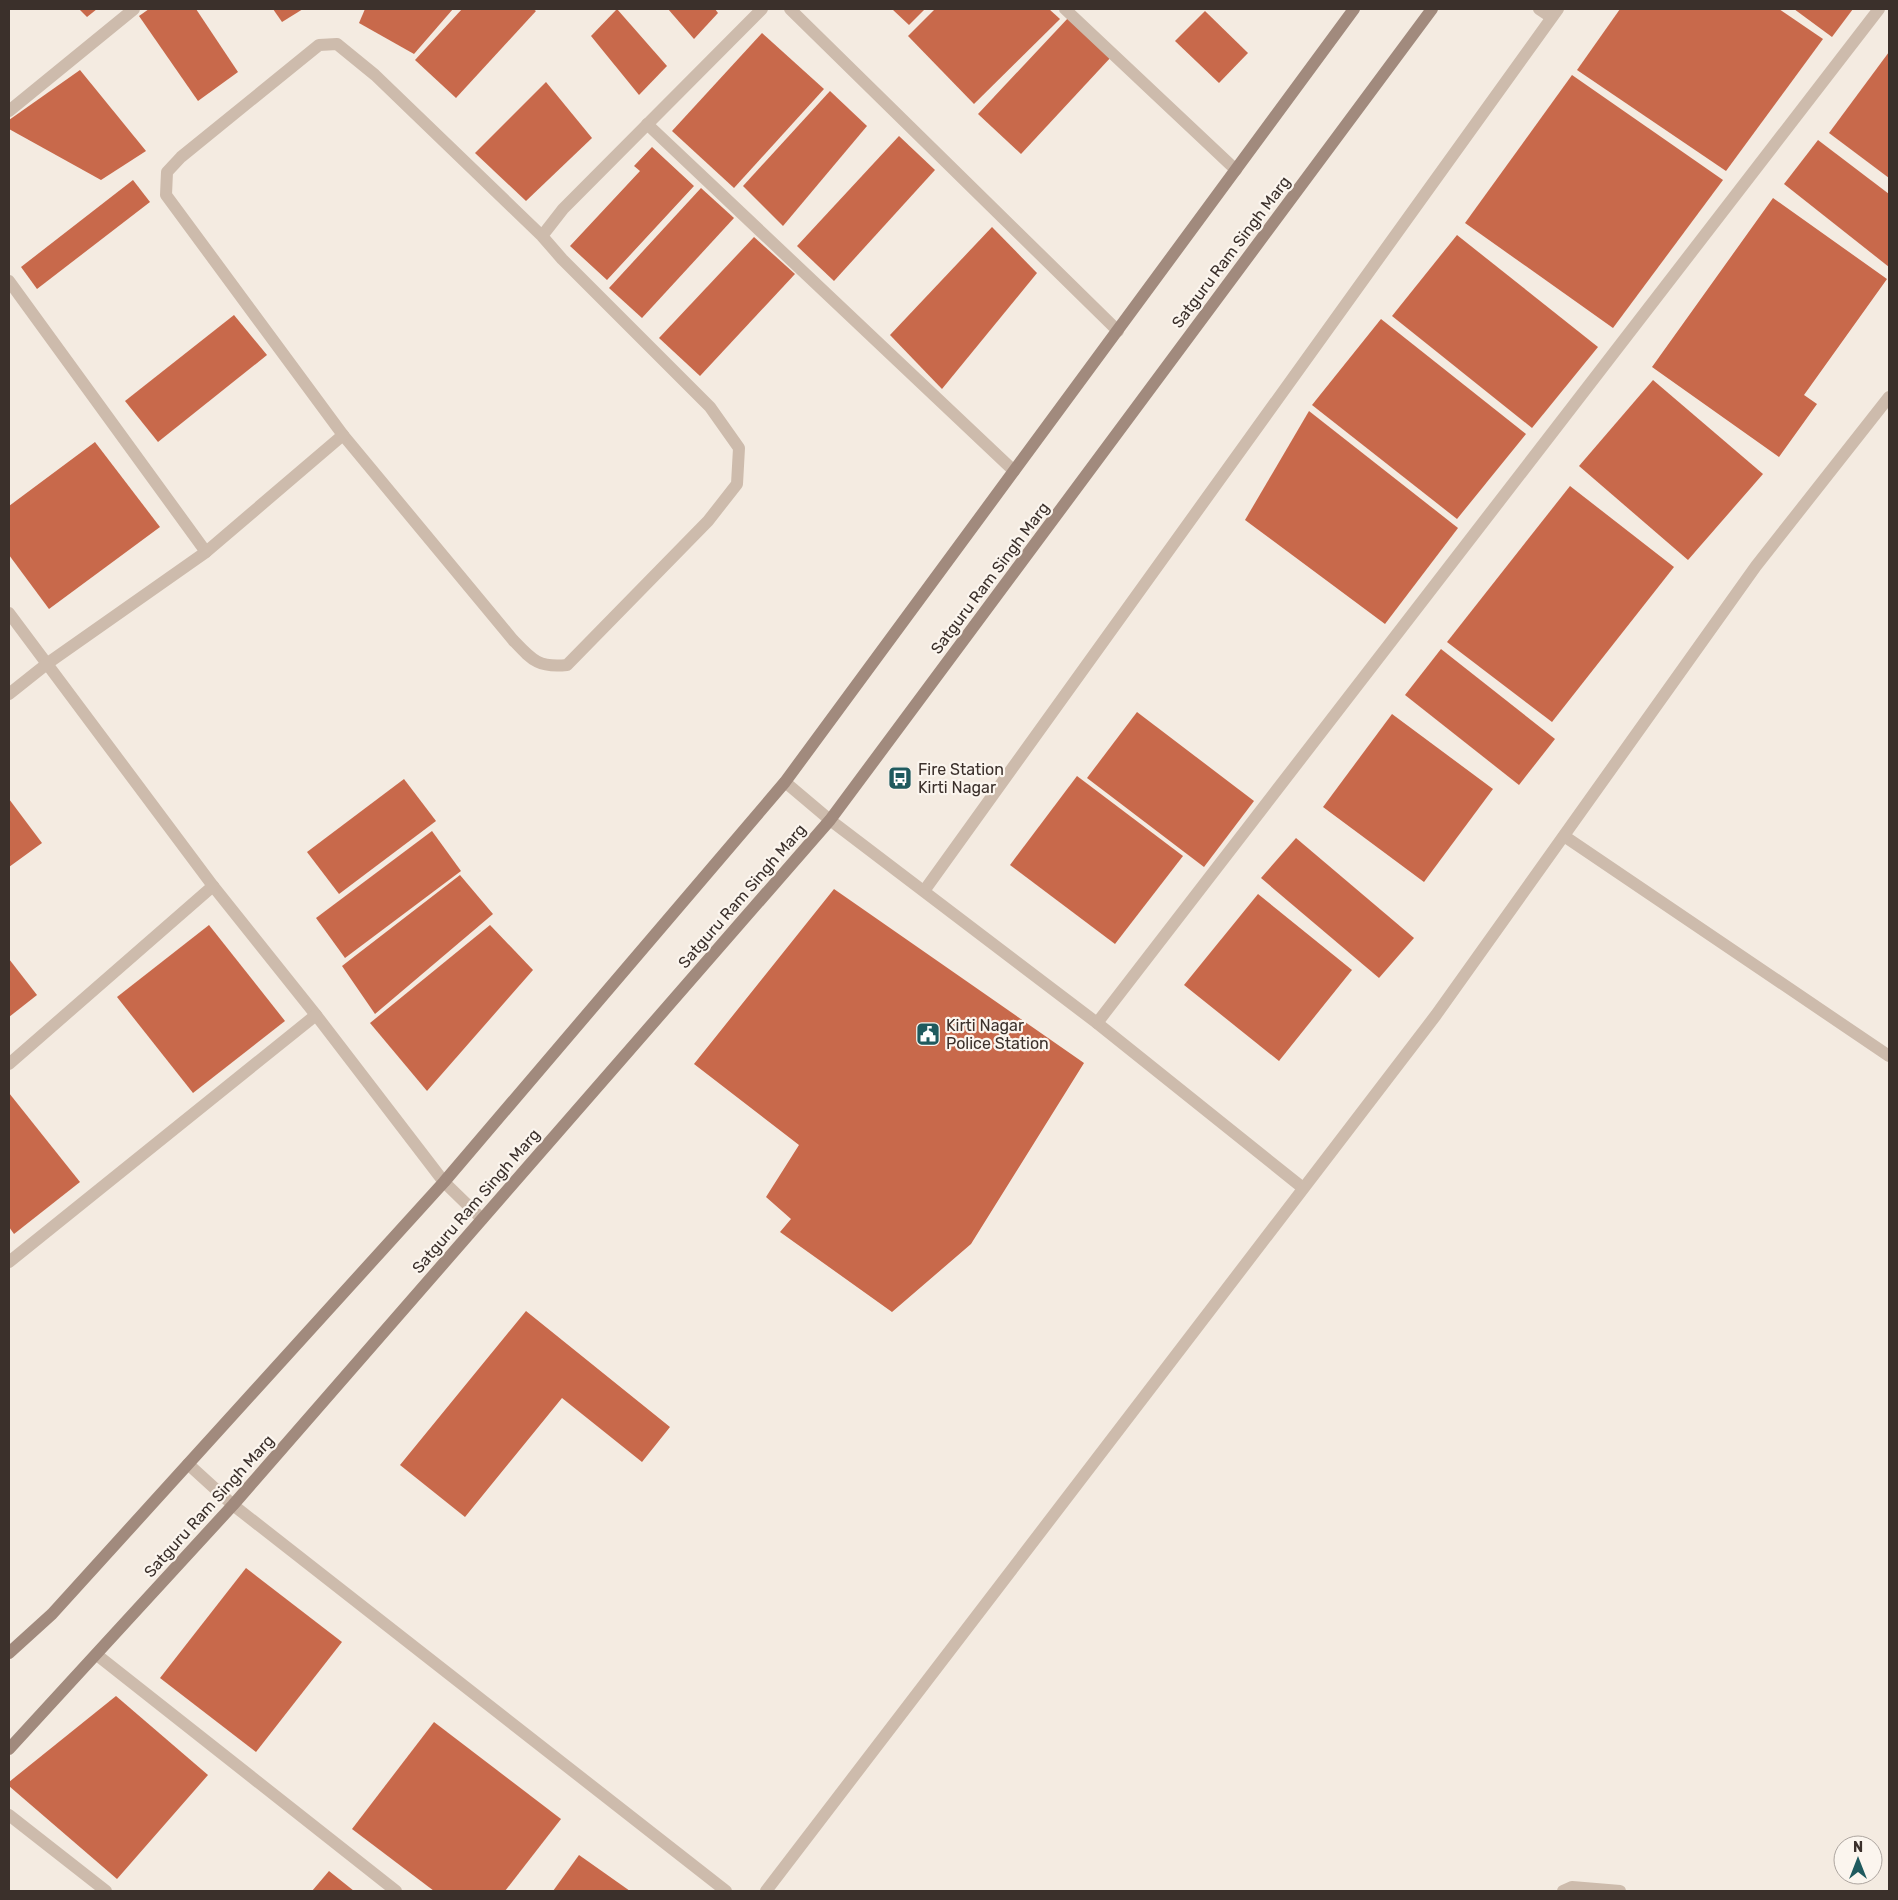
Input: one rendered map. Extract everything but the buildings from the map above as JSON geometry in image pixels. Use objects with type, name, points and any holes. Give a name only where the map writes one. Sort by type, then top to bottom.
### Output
[{"type":"main road","points":[[9,1653],[52,1614],[444,1182],[785,782],[1354,9]]},
{"type":"main road","name":"Satguru Ram Singh Marg","points":[[9,1750],[233,1505],[830,820],[1432,9]]},
{"type":"street","points":[[9,111],[134,9]]},
{"type":"street","points":[[542,236],[563,209],[762,9]]},
{"type":"street","points":[[790,9],[1118,331]]},
{"type":"street","points":[[1065,9],[1236,170]]},
{"type":"street","points":[[924,891],[1554,13],[1538,9]]},
{"type":"street","points":[[1097,1022],[1879,9]]},
{"type":"street","points":[[337,44],[375,75],[542,236],[562,259],[710,407],[739,448],[737,484],[708,521],[567,665],[550,667],[532,660],[344,435],[166,196],[167,172],[180,156],[319,45],[337,44]]},
{"type":"street","points":[[648,124],[1014,471]]},
{"type":"street","points":[[9,281],[206,552]]},
{"type":"street","points":[[766,1891],[1436,1015],[1756,566],[1889,397]]},
{"type":"street","points":[[9,694],[48,663],[206,552],[344,435]]},
{"type":"street","points":[[9,613],[213,886],[316,1015],[444,1182],[482,1220]]},
{"type":"street","points":[[785,782],[830,820],[1097,1022],[1303,1188]]},
{"type":"street","points":[[1564,836],[1889,1056]]},
{"type":"street","points":[[9,1064],[213,886]]},
{"type":"street","points":[[9,1262],[316,1015]]},
{"type":"street","points":[[188,1464],[233,1505],[726,1891]]},
{"type":"street","points":[[97,1655],[396,1891]]},
{"type":"street","points":[[9,1816],[106,1891]]},
{"type":"street","points":[[1563,1891],[1572,1887],[1620,1891]]},
{"type":"place","name":"Fire Station Kirti Nagar","points":[[900,778]]},
{"type":"place","name":"Kirti Nagar Police Station","points":[[928,1034]]}]
